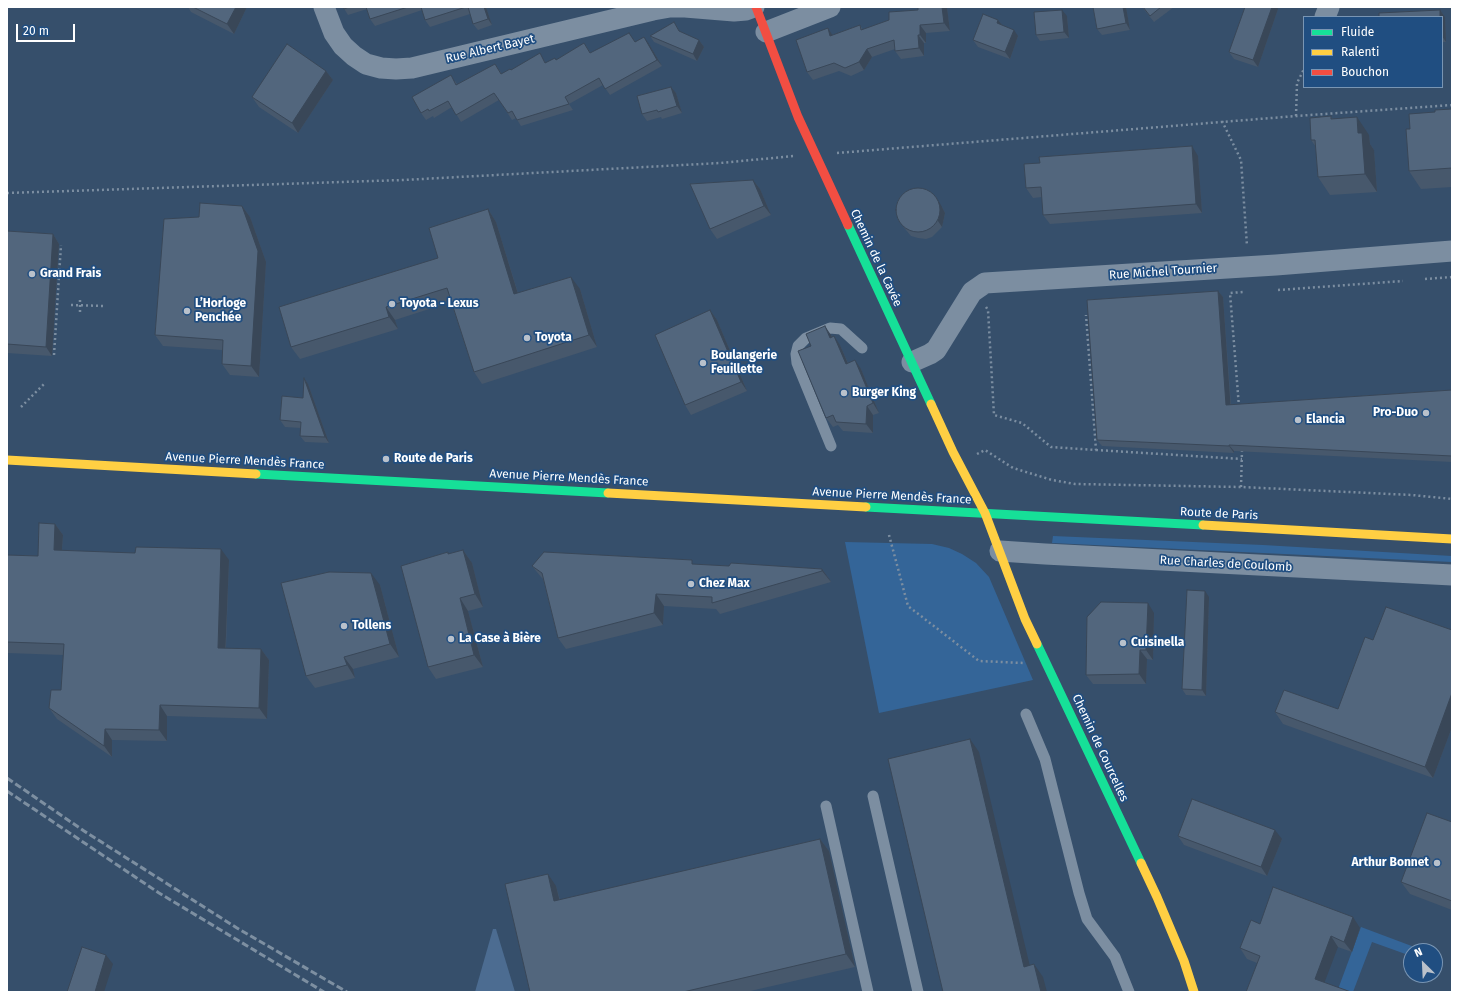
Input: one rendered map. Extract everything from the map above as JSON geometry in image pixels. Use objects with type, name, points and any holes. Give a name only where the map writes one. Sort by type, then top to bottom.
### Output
[{"type":"main road","name":"Chemin de la Cavée","points":[[755,7],[798,117],[958,463],[985,513]]},
{"type":"main road","name":"Avenue Pierre Mendès France","points":[[7,460],[985,513]]},
{"type":"main road","name":"Route de Paris","points":[[985,513],[1452,539]]},
{"type":"main road","name":"Chemin de Courcelles","points":[[985,513],[1016,590],[1025,619],[1157,897],[1184,961],[1194,992]]},
{"type":"street","name":"Rue Albert Bayet","points":[[324,7],[334,33],[343,46],[354,56],[366,64],[381,68],[396,69],[412,68],[652,9],[685,7],[746,10],[755,7]]},
{"type":"street","points":[[766,32],[830,7]]},
{"type":"street","name":"Rue Michel Tournier","points":[[912,362],[936,350],[972,292],[985,283],[1276,265],[1452,251]]},
{"type":"street","name":"Rue Charles de Coulomb","points":[[1000,551],[1452,575]]},
{"type":"lane","points":[[831,446],[797,363],[796,354],[798,346],[806,338],[830,328],[841,329],[862,348]]},
{"type":"lane","points":[[1026,714],[1045,759],[1087,919],[1115,957],[1129,992]]},
{"type":"lane","points":[[873,796],[918,992]]},
{"type":"lane","points":[[826,806],[868,992]]},
{"type":"path","points":[[1296,116],[1297,83],[1303,71]]},
{"type":"path","points":[[831,154],[1222,121],[1452,105]]},
{"type":"path","points":[[1222,121],[1241,160],[1247,252]]},
{"type":"path","points":[[7,194],[403,180],[720,163],[798,156]]},
{"type":"path","points":[[54,355],[61,245]]},
{"type":"path","points":[[1425,279],[1452,277]]},
{"type":"path","points":[[1278,290],[1403,281]]},
{"type":"path","points":[[1239,414],[1230,293],[1243,292]]},
{"type":"path","points":[[80,297],[80,312]]},
{"type":"path","points":[[71,305],[105,306]]},
{"type":"path","points":[[985,306],[988,310],[994,415],[1022,423],[1051,447],[1242,459]]},
{"type":"path","points":[[1086,314],[1096,450]]},
{"type":"path","points":[[21,407],[45,383]]},
{"type":"path","points":[[1239,407],[1247,406]]},
{"type":"path","points":[[1241,444],[1241,487]]},
{"type":"path","points":[[958,463],[985,450],[1013,468],[1052,480],[1075,484],[1241,487],[1412,495],[1452,499]]},
{"type":"shaded area","points":[[1053,536],[1263,545],[1452,556],[1452,562],[1052,543]]},
{"type":"shaded area","points":[[845,542],[932,544],[949,548],[976,563],[989,577],[1033,680],[879,713]]},
{"type":"shaded area","points":[[1361,927],[1404,943],[1403,953],[1372,942],[1353,992],[1337,992]]},
{"type":"shaded area","points":[[493,929],[496,929],[515,992],[475,992]]},
{"type":"building","points":[[193,7],[236,7],[227,24]]},
{"type":"building","points":[[366,7],[408,7],[370,19]]},
{"type":"building","points":[[421,7],[466,7],[425,20]]},
{"type":"building","points":[[468,7],[484,7],[488,19],[473,24]]},
{"type":"building","points":[[918,7],[942,7],[944,23],[920,25],[920,35],[918,35],[919,48],[895,51],[894,40],[867,49],[859,62],[845,68],[834,63],[807,72],[796,40],[828,28],[830,36],[860,25],[861,30],[889,20],[889,12],[918,10]]},
{"type":"building","points":[[1093,7],[1123,7],[1126,23],[1097,29]]},
{"type":"building","points":[[1143,7],[1161,7],[1150,16]]},
{"type":"building","points":[[1245,7],[1272,7],[1253,60],[1229,52]]},
{"type":"building","points":[[1062,10],[1064,32],[1036,35],[1034,12]]},
{"type":"building","points":[[1440,10],[1440,16],[1379,16],[1379,13]]},
{"type":"building","points":[[983,14],[998,20],[997,23],[1014,30],[1005,52],[973,40]]},
{"type":"building","points":[[674,22],[679,31],[699,40],[693,54],[650,36]]},
{"type":"building","points":[[629,33],[635,42],[644,37],[657,60],[605,89],[599,78],[565,97],[569,104],[517,120],[512,111],[508,113],[494,93],[456,115],[448,101],[429,111],[428,109],[421,113],[412,97],[451,75],[456,85],[495,64],[501,74],[510,69],[511,70],[540,53],[545,63],[555,58],[556,60],[584,43],[590,53]]},
{"type":"building","points":[[287,44],[326,71],[292,123],[252,97]]},
{"type":"building","points":[[671,87],[677,106],[658,112],[657,110],[642,114],[637,96]]},
{"type":"building","points":[[1452,109],[1452,168],[1409,171],[1406,129],[1410,129],[1409,114]]},
{"type":"building","points":[[1331,116],[1331,119],[1357,117],[1358,133],[1362,133],[1365,174],[1318,177],[1315,140],[1311,140],[1310,118]]},
{"type":"building","points":[[1192,146],[1196,204],[1043,215],[1041,187],[1026,188],[1024,164],[1040,163],[1039,157]]},
{"type":"building","points":[[753,180],[764,206],[710,229],[690,184]]},
{"type":"building","points":[[918,188],[930,192],[936,198],[940,210],[936,222],[930,228],[918,232],[906,228],[900,222],[896,210],[900,198],[906,192]]},
{"type":"building","points":[[200,203],[242,206],[258,251],[251,366],[222,364],[223,340],[155,335],[164,219],[199,217]]},
{"type":"building","name":"Toyota - Lexus","points":[[488,209],[514,294],[571,277],[589,335],[474,372],[447,288],[386,307],[389,317],[291,347],[279,307],[438,258],[429,228]]},
{"type":"building","name":"Grand Frais","points":[[7,231],[53,234],[46,347],[7,344]]},
{"type":"building","points":[[1218,291],[1226,405],[1452,390],[1452,456],[1097,440],[1087,300]]},
{"type":"building","name":"Boulangerie Feuillette","points":[[710,310],[741,382],[685,405],[655,335]]},
{"type":"building","name":"Burger King","points":[[825,326],[830,338],[834,336],[846,364],[855,360],[873,403],[867,406],[866,424],[836,422],[833,415],[826,418],[798,351],[811,346],[806,334]]},
{"type":"building","points":[[304,378],[325,437],[300,436],[301,422],[280,420],[282,396],[303,398]]},
{"type":"building","points":[[39,523],[55,524],[54,550],[135,553],[136,547],[221,549],[218,648],[261,649],[259,708],[160,705],[159,730],[105,729],[104,746],[49,708],[51,690],[61,690],[64,644],[7,642],[7,555],[38,556]]},
{"type":"building","name":"La Case à Bière","points":[[463,550],[475,594],[460,598],[474,655],[428,667],[401,566],[448,552],[448,554]]},
{"type":"building","points":[[544,552],[692,560],[692,564],[729,566],[731,563],[822,569],[822,571],[712,603],[712,597],[656,594],[654,613],[558,638],[542,573],[532,566]]},
{"type":"building","name":"Tollens","points":[[329,572],[371,573],[390,644],[344,657],[347,665],[306,676],[281,583]]},
{"type":"building","points":[[1187,590],[1205,591],[1202,690],[1182,689]]},
{"type":"building","name":"Cuisinella","points":[[1101,602],[1148,603],[1146,650],[1140,650],[1139,674],[1086,675],[1087,617]]},
{"type":"building","points":[[1386,607],[1452,630],[1452,693],[1425,767],[1275,712],[1284,690],[1338,709],[1365,637],[1373,640]]},
{"type":"building","points":[[970,739],[1024,967],[1034,964],[1041,992],[943,992],[888,759]]},
{"type":"building","points":[[1192,799],[1275,830],[1261,867],[1178,836]]},
{"type":"building","name":"Arthur Bonnet","points":[[1427,813],[1452,822],[1452,901],[1401,882]]},
{"type":"building","points":[[820,839],[846,954],[683,992],[530,992],[505,884],[548,874],[554,901]]},
{"type":"building","points":[[1273,887],[1353,917],[1344,942],[1331,936],[1315,979],[1351,992],[1246,992],[1260,956],[1240,948],[1251,920],[1260,924]]},
{"type":"building","points":[[82,947],[106,955],[95,992],[67,992]]},
{"type":"railway","points":[[7,778],[84,831],[237,928],[347,992]]},
{"type":"railway","points":[[7,791],[159,893],[324,992]]},
{"type":"traffic: fast","points":[[848,225],[931,404]]},
{"type":"traffic: fast","points":[[256,474],[608,493]]},
{"type":"traffic: fast","points":[[866,507],[1203,525]]},
{"type":"traffic: fast","points":[[1037,644],[1141,863]]},
{"type":"traffic: slow","points":[[931,404],[953,452],[985,513],[1025,619],[1037,644]]},
{"type":"traffic: slow","points":[[7,460],[256,474]]},
{"type":"traffic: slow","points":[[608,493],[866,507]]},
{"type":"traffic: slow","points":[[1203,525],[1452,539]]},
{"type":"traffic: slow","points":[[1141,863],[1184,961],[1194,992]]},
{"type":"traffic: jam","points":[[756,7],[798,117],[848,225]]},
{"type":"place","name":"Grand Frais","points":[[32,274]]},
{"type":"place","name":"Toyota - Lexus","points":[[392,304]]},
{"type":"place","name":"L’Horloge Penchée","points":[[187,311]]},
{"type":"place","name":"Toyota","points":[[527,338]]},
{"type":"place","name":"Boulangerie Feuillette","points":[[703,363]]},
{"type":"place","name":"Burger King","points":[[844,393]]},
{"type":"place","name":"Pro-Duo","points":[[1426,413]]},
{"type":"place","name":"Elancia","points":[[1298,420]]},
{"type":"place","name":"Route de Paris","points":[[386,459]]},
{"type":"place","name":"Chez Max","points":[[691,584]]},
{"type":"place","name":"Tollens","points":[[344,626]]},
{"type":"place","name":"La Case à Bière","points":[[451,639]]},
{"type":"place","name":"Cuisinella","points":[[1123,643]]},
{"type":"place","name":"Arthur Bonnet","points":[[1437,863]]}]
